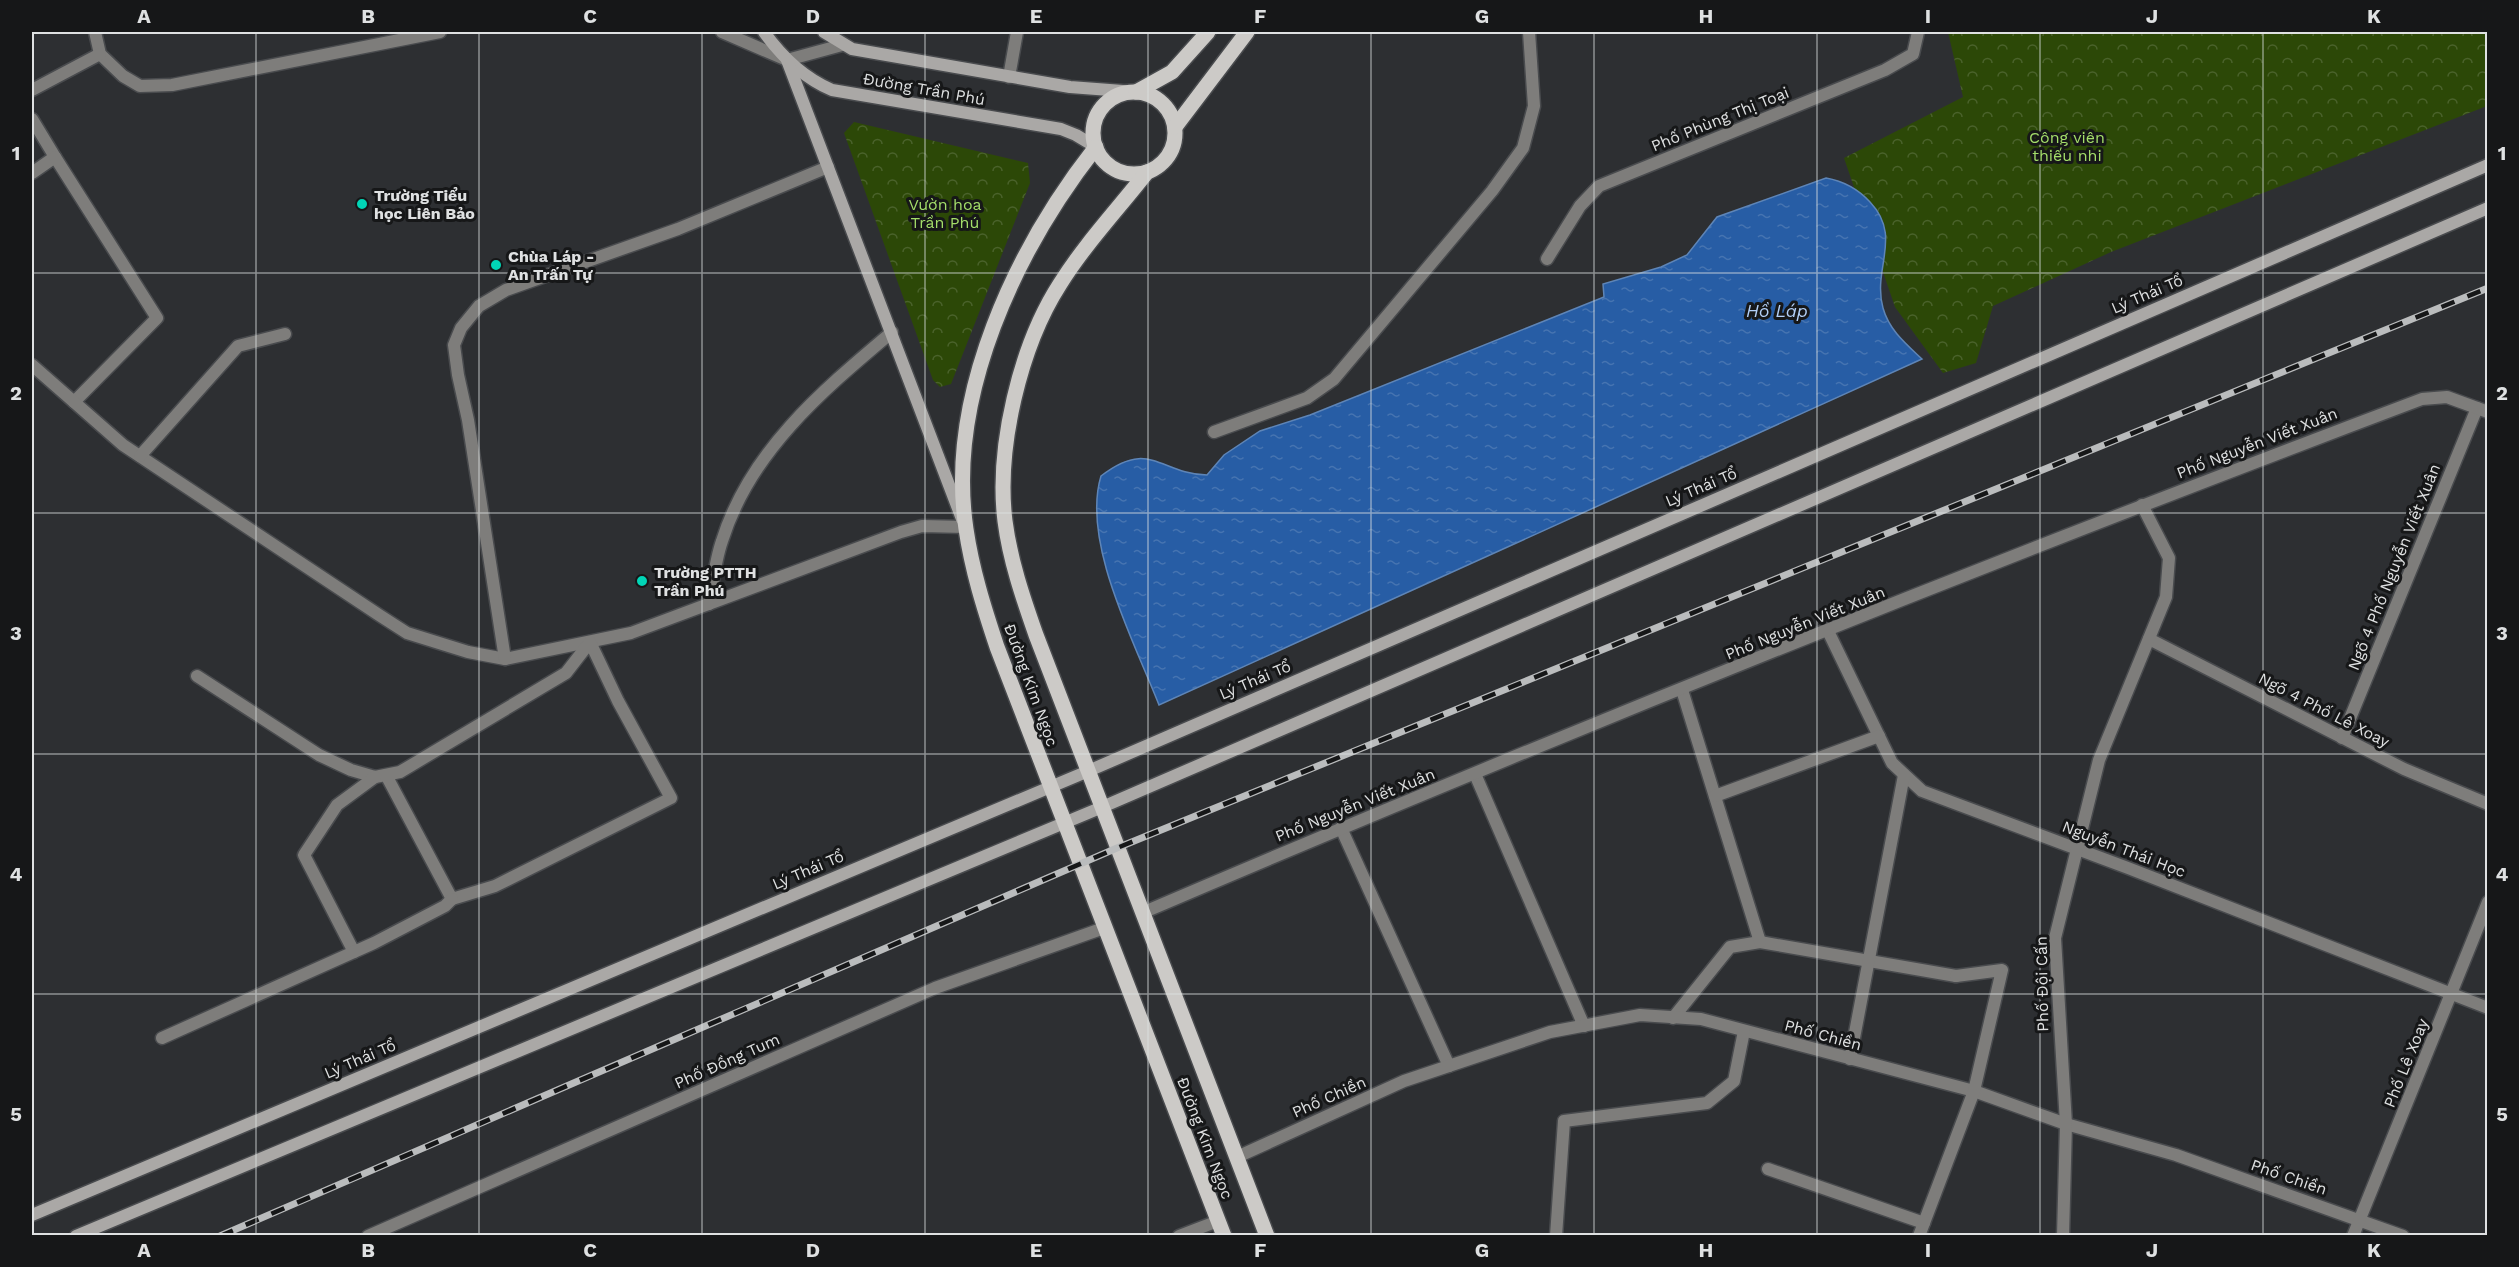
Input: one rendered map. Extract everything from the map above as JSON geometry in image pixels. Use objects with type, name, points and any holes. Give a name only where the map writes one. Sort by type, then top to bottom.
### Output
[{"type":"main road","name":"Đường Trần Phú","points":[[764,32],[787,60],[807,76],[832,90],[1061,129],[1096,147]]},
{"type":"main road","name":"Đường Trần Phú","points":[[824,32],[852,49],[1070,87],[1136,92]]},
{"type":"main road","points":[[1136,92],[1172,72],[1208,32]]},
{"type":"main road","points":[[1175,127],[1246,32]]},
{"type":"main road","points":[[787,60],[965,527]]},
{"type":"main road","points":[[1136,92],[1147,93],[1162,102],[1172,116],[1175,127],[1174,144],[1169,154],[1162,163],[1147,172],[1134,174],[1116,170],[1102,158],[1096,147],[1094,127],[1101,109],[1116,96],[1136,92]]},
{"type":"main road","name":"Đường Kim Ngọc","points":[[1096,147],[1056,202],[1034,239],[1006,297],[989,341],[969,423],[963,473],[965,527],[976,587],[1050,787],[1224,1236]]},
{"type":"main road","name":"Lý Thái Tổ","points":[[32,1215],[1086,772],[2487,165]]},
{"type":"main road","name":"Đường Kim Ngọc","points":[[1147,172],[1071,268],[1046,309],[1016,395],[1003,469],[1005,520],[1015,575],[1086,772],[1267,1236]]},
{"type":"main road","points":[[76,1236],[1100,808],[2487,208]]},
{"type":"street","points":[[95,32],[100,54],[123,76],[140,86],[172,85],[440,32]]},
{"type":"street","points":[[722,32],[787,60],[842,45]]},
{"type":"street","points":[[1009,77],[1017,32]]},
{"type":"street","points":[[1214,432],[1307,398],[1334,379],[1492,190],[1523,148],[1533,106],[1528,32]]},
{"type":"street","name":"Phố Phùng Thị Toại","points":[[1547,259],[1580,206],[1599,186],[1885,70],[1913,54],[1918,32]]},
{"type":"street","points":[[32,90],[100,54]]},
{"type":"street","points":[[32,119],[157,318],[74,402]]},
{"type":"street","points":[[32,173],[56,157]]},
{"type":"street","points":[[505,659],[454,345],[461,328],[479,306],[506,290],[678,229],[828,167]]},
{"type":"street","points":[[709,604],[722,541],[748,483],[774,443],[811,403],[892,332]]},
{"type":"street","points":[[140,456],[238,346],[285,334]]},
{"type":"street","points":[[32,365],[123,445],[280,552],[407,633],[468,652],[505,659],[632,633],[901,532],[922,526],[965,527]]},
{"type":"street","name":"Phố Nguyễn Viết Xuân","points":[[1142,913],[1341,828],[1828,631],[2142,505],[2422,399],[2447,397],[2482,410]]},
{"type":"street","name":"Ngõ 4 Phố Nguyễn Viết Xuân","points":[[2342,738],[2482,410]]},
{"type":"street","name":"Phố Đội Cấn","points":[[2063,1236],[2066,1125],[2055,938],[2099,760],[2166,597],[2169,558],[2142,505]]},
{"type":"street","name":"Nguyễn Thái Học","points":[[1828,631],[1892,763],[1922,791],[2487,1008]]},
{"type":"street","name":"Ngõ 4 Phố Lê Xoay","points":[[2149,639],[2404,769],[2487,804]]},
{"type":"street","points":[[354,952],[304,855],[337,805],[380,776],[400,772],[566,673],[590,642]]},
{"type":"street","points":[[162,1038],[354,952],[445,906],[452,899],[495,886],[671,798],[618,700],[590,642]]},
{"type":"street","points":[[197,676],[320,755],[351,770],[380,776],[452,899]]},
{"type":"street","points":[[1682,690],[1760,942]]},
{"type":"street","points":[[1715,796],[1879,736]]},
{"type":"street","points":[[1475,774],[1584,1026]]},
{"type":"street","points":[[1850,1059],[1904,775]]},
{"type":"street","points":[[1341,828],[1449,1066]]},
{"type":"street","name":"Phố Lê Xoay","points":[[2353,1236],[2452,995],[2487,902]]},
{"type":"street","name":"Phố Đồng Tum","points":[[368,1236],[389,1230],[935,988],[1104,928]]},
{"type":"street","points":[[1673,1018],[1730,947],[1760,942],[1956,976],[2002,970],[1974,1091],[1919,1236]]},
{"type":"street","name":"Phố Chiền","points":[[1237,1157],[1404,1081],[1550,1032],[1640,1015],[1701,1019],[1974,1091],[2066,1125],[2176,1155],[2403,1236]]},
{"type":"street","points":[[1556,1236],[1564,1121],[1707,1103],[1734,1082],[1744,1031]]},
{"type":"street","points":[[1768,1169],[1924,1222]]},
{"type":"street","points":[[1179,1236],[1218,1221]]},
{"type":"green space","name":"Công viên thiếu nhi","points":[[1948,32],[2487,32],[2487,106],[2111,252],[1993,306],[1976,363],[1943,373],[1895,307],[1844,158],[1963,97]]},
{"type":"green space","name":"Vườn hoa Trần Phú","points":[[854,122],[1028,163],[1030,183],[951,384],[940,387],[933,380],[844,133]]},
{"type":"water","name":"Hồ Láp","points":[[1826,178],[1855,189],[1870,202],[1880,215],[1886,240],[1881,279],[1883,308],[1894,330],[1922,359],[1159,705],[1125,623],[1104,561],[1098,531],[1097,502],[1101,476],[1118,465],[1144,459],[1191,473],[1207,475],[1224,455],[1260,431],[1310,415],[1604,297],[1603,284],[1661,267],[1687,255],[1717,217]]},
{"type":"railway","points":[[220,1236],[1117,848],[2488,288]]},
{"type":"place","name":"Trường Tiểu học Liên Bảo","points":[[362,204]]},
{"type":"place","name":"Chùa Láp - An Trấn Tự","points":[[496,265]]},
{"type":"place","name":"Trường PTTH Trần Phú","points":[[642,581]]}]
